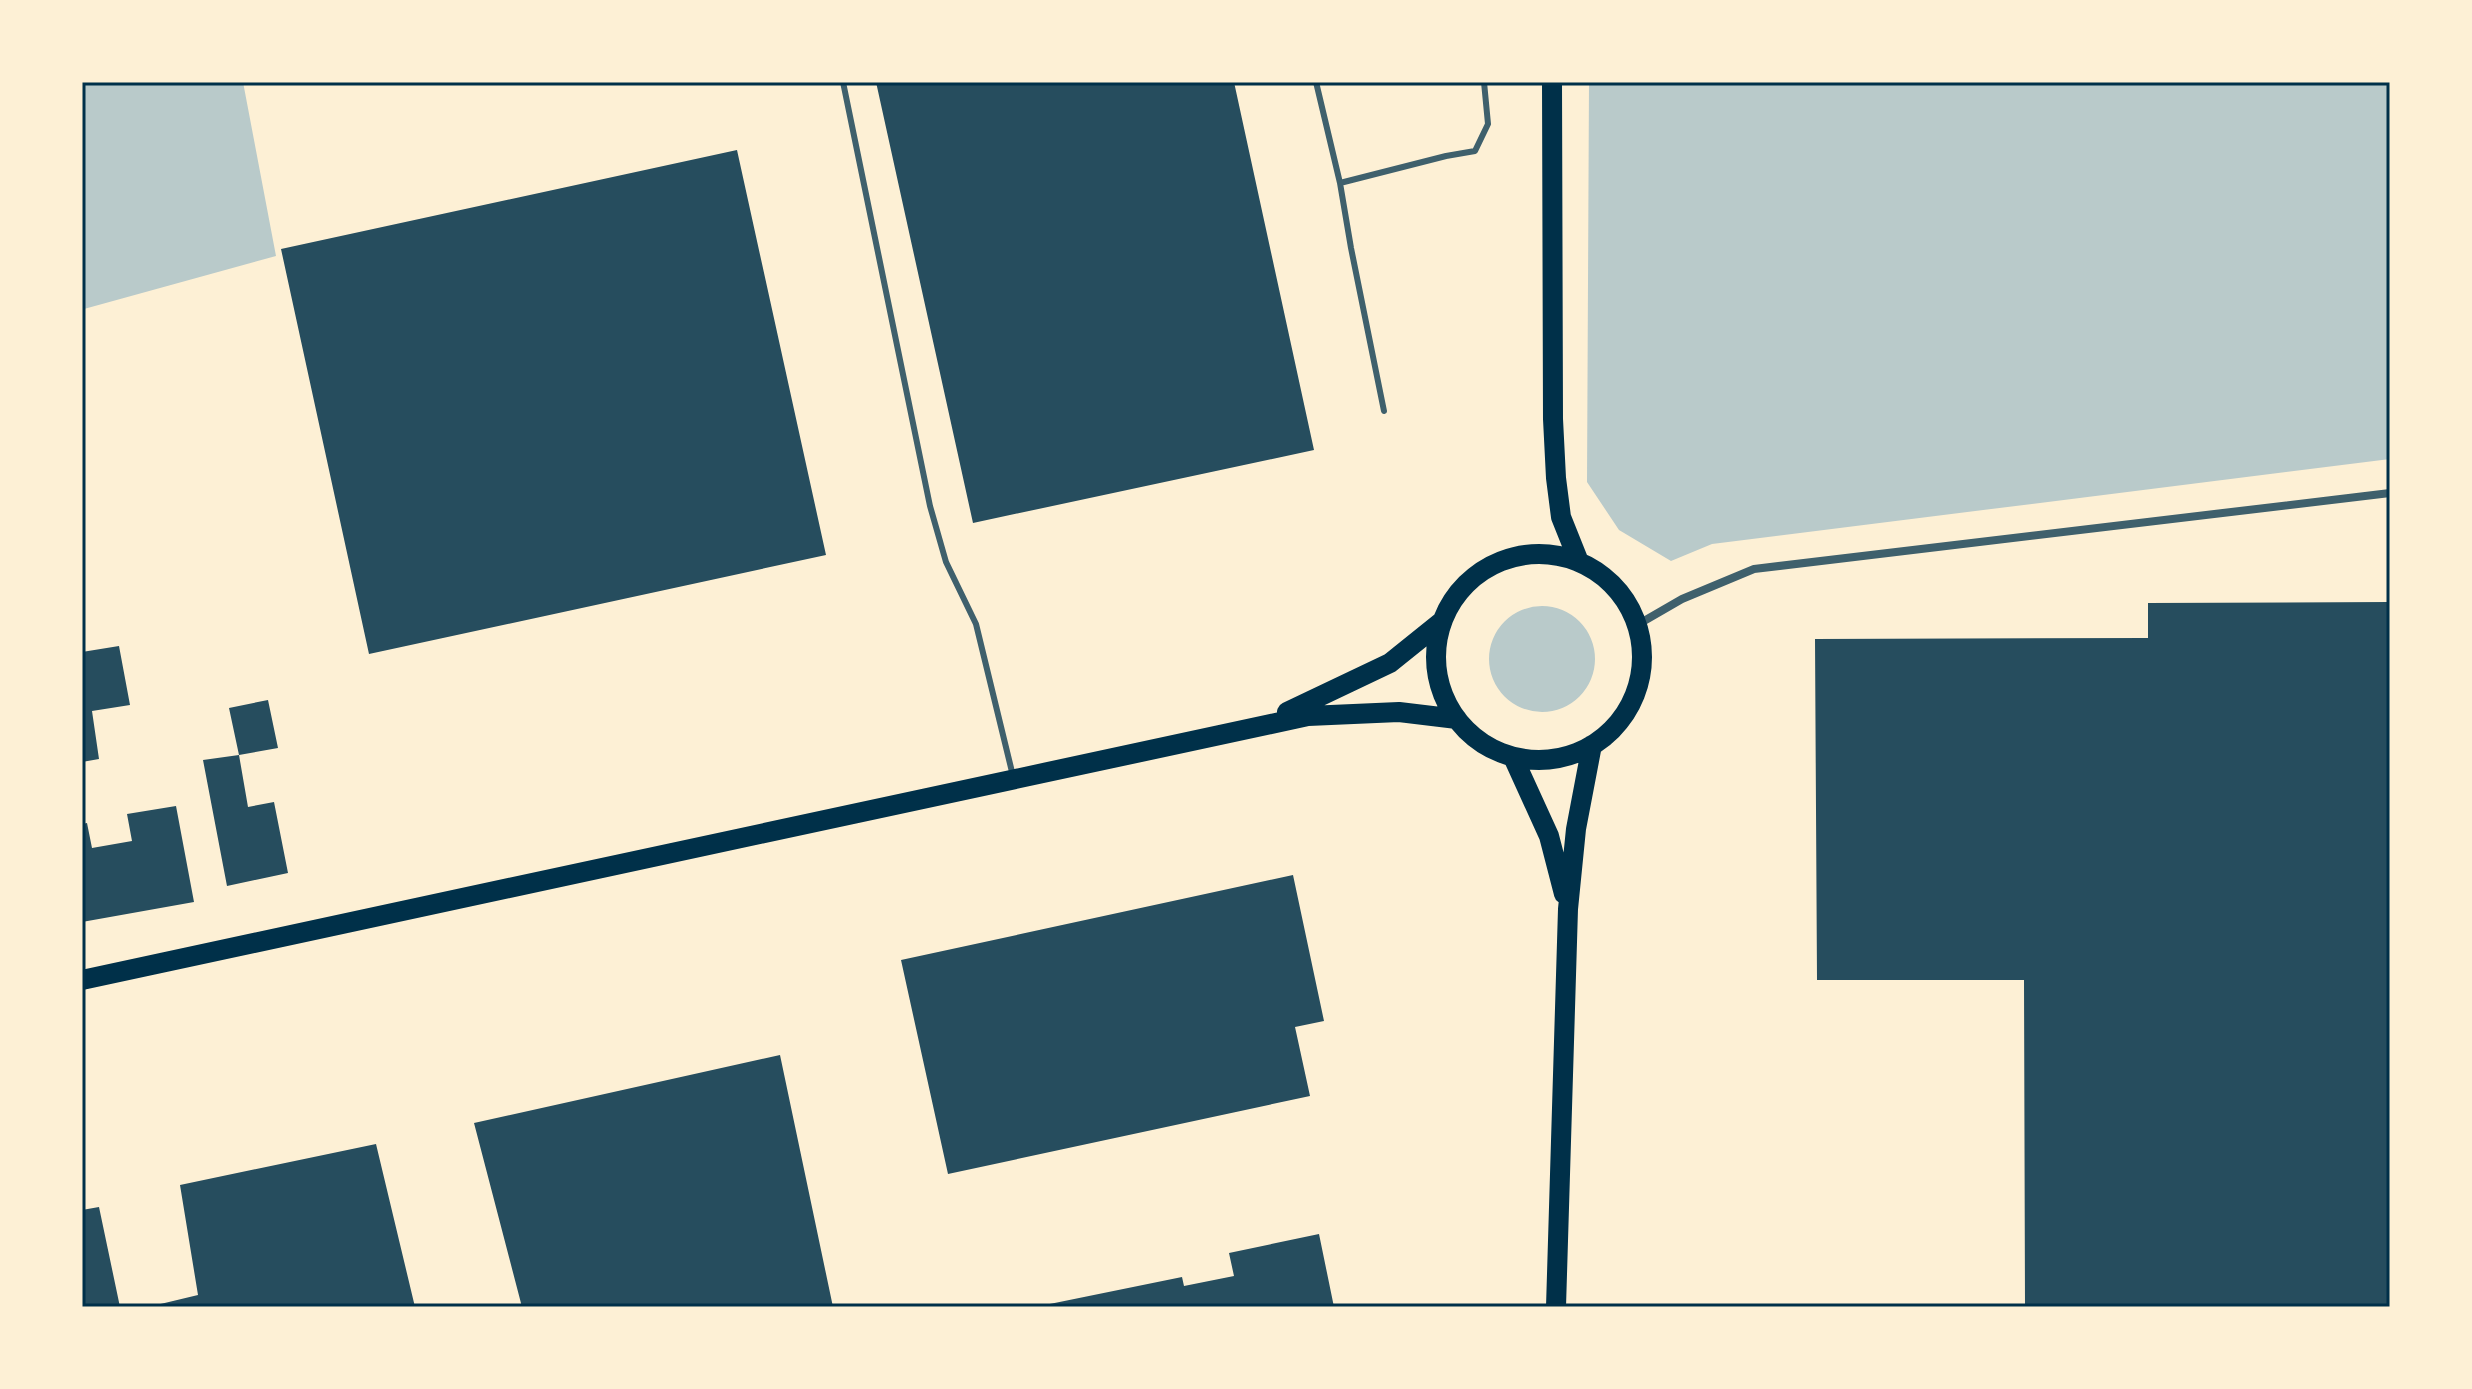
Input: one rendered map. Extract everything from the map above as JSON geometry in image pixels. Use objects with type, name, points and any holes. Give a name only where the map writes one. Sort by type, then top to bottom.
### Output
[{"type":"main road","points":[[1552,82],[1553,419],[1556,478],[1561,517],[1579,562]]},
{"type":"main road","points":[[1533,554],[1555,555],[1579,562],[1606,579],[1619,592],[1637,625],[1642,662],[1636,692],[1619,722],[1592,745],[1559,758],[1536,760],[1513,757],[1481,742],[1457,719],[1440,689],[1436,648],[1441,622],[1467,583],[1498,562],[1533,554]]},
{"type":"main road","points":[[1251,729],[1390,663],[1441,622]]},
{"type":"main road","points":[[82,980],[1308,716],[1399,712],[1457,719]]},
{"type":"main road","points":[[1556,1307],[1568,909],[1576,829],[1592,745]]},
{"type":"main road","points":[[1513,757],[1549,836],[1568,909]]},
{"type":"street","points":[[1637,625],[1682,599],[1754,569],[2390,493]]},
{"type":"lane","points":[[843,82],[930,506],[946,562],[976,624],[1014,780]]},
{"type":"lane","points":[[1316,82],[1340,183],[1384,411]]},
{"type":"lane","points":[[1340,183],[1475,151],[1488,124],[1484,82]]},
{"type":"shaded area","points":[[82,82],[243,82],[276,256],[84,309]]},
{"type":"shaded area","points":[[1589,82],[2390,82],[2390,459],[1712,544],[1671,561],[1619,530],[1587,482]]},
{"type":"shaded area","points":[[1542,606],[1562,610],[1580,621],[1591,639],[1595,659],[1591,679],[1580,697],[1562,708],[1542,712],[1522,708],[1504,697],[1493,679],[1489,659],[1493,639],[1504,621],[1522,610]]},
{"type":"building","points":[[876,82],[1234,82],[1314,450],[973,523]]},
{"type":"building","points":[[737,150],[826,555],[369,654],[281,249]]},
{"type":"building","points":[[2390,602],[2390,1307],[2025,1307],[2024,980],[1817,980],[1815,639],[2148,638],[2148,603]]},
{"type":"building","points":[[119,646],[130,705],[92,711],[99,759],[82,762],[82,652]]},
{"type":"building","points":[[268,700],[278,748],[239,755],[229,708]]},
{"type":"building","points":[[239,755],[248,807],[274,802],[288,873],[227,886],[203,760]]},
{"type":"building","points":[[176,806],[194,902],[82,922],[82,824],[87,823],[92,848],[132,841],[127,814]]},
{"type":"building","points":[[1293,875],[1324,1021],[1295,1027],[1310,1096],[948,1174],[901,960]]},
{"type":"building","points":[[780,1055],[833,1307],[522,1307],[474,1123]]},
{"type":"building","points":[[376,1144],[415,1307],[148,1307],[198,1295],[180,1185]]},
{"type":"building","points":[[99,1207],[120,1307],[82,1307],[82,1210]]},
{"type":"building","points":[[1319,1234],[1334,1307],[1035,1307],[1182,1277],[1184,1286],[1234,1276],[1229,1253]]}]
